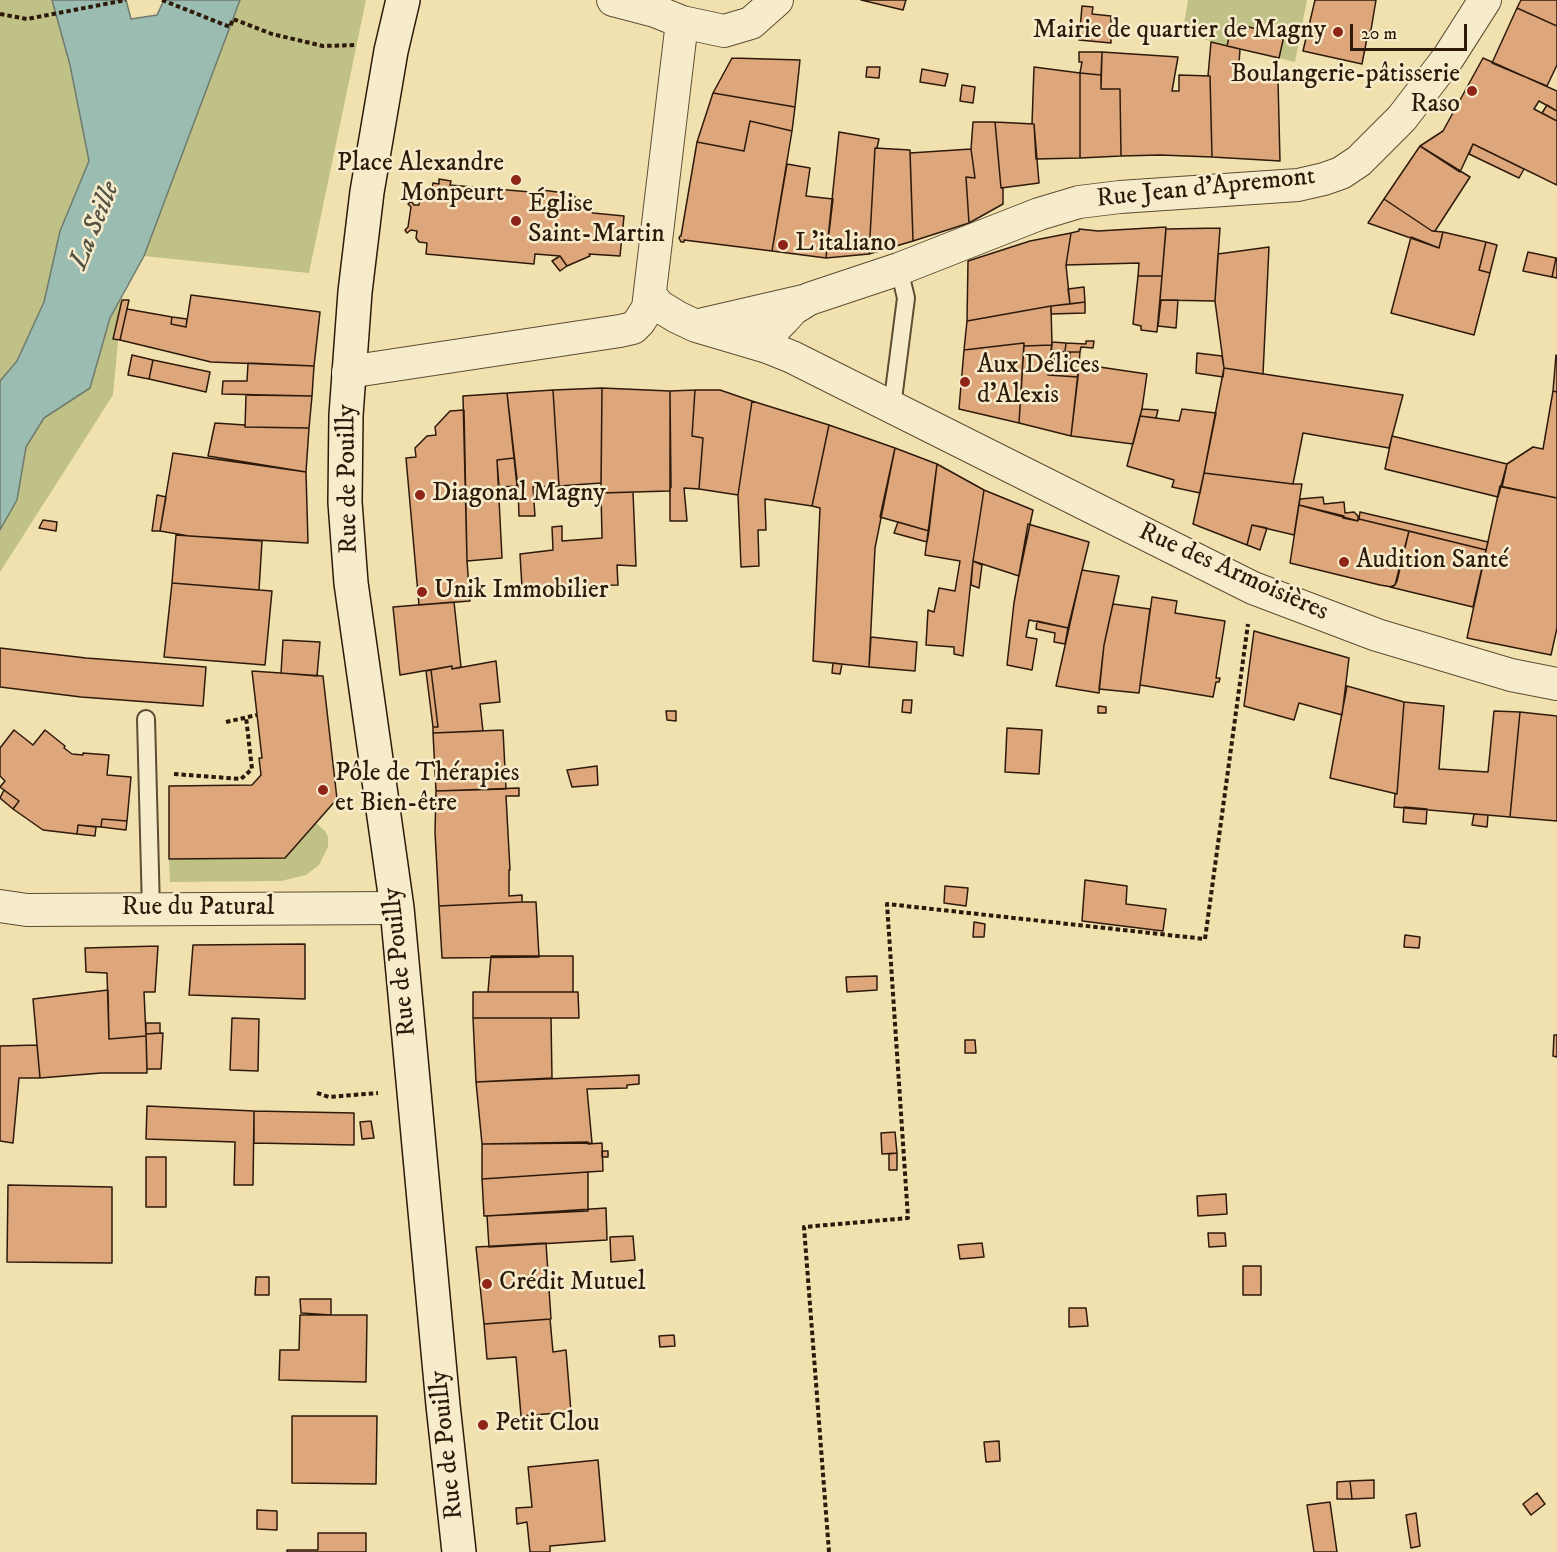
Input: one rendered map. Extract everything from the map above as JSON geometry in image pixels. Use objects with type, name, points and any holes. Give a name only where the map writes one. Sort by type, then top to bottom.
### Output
[{"type":"main road","points":[[348,372],[367,192],[391,51],[403,0]]},
{"type":"main road","name":"Rue de Pouilly","points":[[348,372],[345,502],[351,583],[397,908],[459,1552]]},
{"type":"street","points":[[613,0],[655,11],[682,22],[724,31],[751,23],[777,0]]},
{"type":"street","name":"Rue Jean d'Apremont","points":[[809,299],[899,269],[1040,214],[1079,202],[1298,185],[1341,173],[1359,161],[1402,118],[1448,58],[1485,0]]},
{"type":"street","points":[[633,328],[648,308],[682,22]]},
{"type":"street","points":[[650,295],[659,306],[696,326]]},
{"type":"street","points":[[348,372],[633,328],[696,326],[809,299]]},
{"type":"street","points":[[767,347],[775,328],[793,309],[809,299]]},
{"type":"street","name":"Rue des Armoisières","points":[[696,326],[767,347],[925,423],[1252,588],[1377,635],[1511,675],[1557,684]]},
{"type":"street","name":"Rue du Patural","points":[[0,906],[27,910],[397,908]]},
{"type":"lane","points":[[892,407],[906,298],[899,269]]},
{"type":"lane","points":[[146,718],[151,909]]},
{"type":"path","points":[[0,14],[27,19],[126,0]]},
{"type":"path","points":[[163,0],[230,27],[233,19],[272,34],[323,46],[357,45],[391,51]]},
{"type":"path","points":[[829,1552],[804,1227],[909,1218],[887,904],[1205,939],[1252,588]]},
{"type":"path","points":[[226,722],[257,715]]},
{"type":"path","points":[[147,772],[241,779],[252,769],[246,717]]},
{"type":"path","points":[[317,1093],[329,1097],[414,1091]]},
{"type":"green space","points":[[0,0],[102,0],[76,93],[90,161],[60,231],[44,302],[17,361],[0,381]]},
{"type":"green space","points":[[240,0],[366,0],[309,273],[144,256]]},
{"type":"green space","points":[[1188,0],[1307,0],[1295,62],[1182,34]]},
{"type":"green space","points":[[122,300],[113,395],[0,572],[0,491],[94,323]]},
{"type":"green space","points":[[316,823],[328,837],[328,847],[319,865],[306,875],[281,881],[170,882],[169,859],[285,858]]},
{"type":"water","name":"La Seille","points":[[52,0],[126,0],[131,19],[157,15],[164,0],[240,0],[144,256],[110,318],[90,388],[44,418],[26,447],[17,500],[0,530],[0,381],[17,361],[44,302],[60,231],[89,161],[70,65]]},
{"type":"building","points":[[861,0],[906,0],[903,10]]},
{"type":"building","name":"Mairie de quartier de Magny","points":[[1315,0],[1376,0],[1362,64],[1303,51]]},
{"type":"building","points":[[1521,0],[1557,0],[1557,26],[1517,8]]},
{"type":"building","points":[[1082,6],[1093,7],[1092,14],[1111,16],[1111,43],[1079,40]]},
{"type":"building","points":[[1517,8],[1557,26],[1557,65],[1547,86],[1492,63]]},
{"type":"building","points":[[1232,25],[1284,36],[1279,58],[1227,46]]},
{"type":"building","points":[[1211,42],[1240,49],[1238,78],[1278,80],[1280,161],[1212,157],[1210,76],[1208,76]]},
{"type":"building","points":[[1079,52],[1102,52],[1101,75],[1080,73],[1082,62],[1079,62]]},
{"type":"building","points":[[1102,52],[1178,57],[1172,91],[1179,91],[1179,75],[1210,76],[1212,157],[1121,156],[1120,89],[1101,89]]},
{"type":"building","points":[[732,58],[800,60],[795,107],[713,93]]},
{"type":"building","points":[[1483,58],[1557,91],[1557,111],[1539,101],[1534,109],[1557,121],[1557,185],[1473,144],[1460,172],[1420,146],[1443,131]]},
{"type":"building","points":[[867,67],[880,67],[879,78],[866,77]]},
{"type":"building","points":[[1034,67],[1080,73],[1080,158],[1036,159],[1034,124],[1032,124]]},
{"type":"building","points":[[922,69],[948,74],[945,86],[920,82]]},
{"type":"building","points":[[1080,73],[1101,75],[1101,89],[1120,89],[1121,156],[1080,158]]},
{"type":"building","points":[[962,85],[975,87],[973,103],[960,101]]},
{"type":"building","points":[[713,93],[795,107],[792,131],[750,121],[744,151],[697,142]]},
{"type":"building","points":[[1547,105],[1557,111],[1557,121],[1542,113]]},
{"type":"building","points":[[750,121],[792,131],[772,251],[684,240],[681,242],[679,238],[697,142],[744,151]]},
{"type":"building","points":[[973,122],[995,122],[1003,204],[969,223],[966,177],[975,178],[971,149]]},
{"type":"building","points":[[995,122],[1034,124],[1039,183],[1001,188]]},
{"type":"building","points":[[839,132],[879,139],[877,148],[875,148],[869,254],[826,258]]},
{"type":"building","points":[[1473,144],[1524,169],[1519,178],[1469,154]]},
{"type":"building","points":[[1420,146],[1470,177],[1435,231],[1384,199]]},
{"type":"building","points":[[875,148],[910,150],[913,241],[869,254]]},
{"type":"building","points":[[971,149],[975,178],[966,177],[969,223],[913,241],[910,153]]},
{"type":"building","points":[[787,164],[810,168],[806,196],[833,199],[826,258],[772,251]]},
{"type":"building","name":"Église Saint-Martin","points":[[439,179],[451,181],[450,185],[572,194],[593,213],[624,216],[620,256],[589,254],[590,256],[567,266],[560,256],[535,254],[534,264],[426,254],[427,243],[419,242],[416,238],[417,231],[411,230],[407,233],[405,230],[408,227],[411,207],[408,204],[411,201],[414,205],[419,205],[420,198],[424,194],[431,195],[433,183],[439,184]]},
{"type":"building","points":[[1384,199],[1432,231],[1443,232],[1439,248],[1368,223]]},
{"type":"building","points":[[1166,227],[1162,276],[1138,276],[1139,263],[1066,265],[1071,233],[1079,229],[1098,231]]},
{"type":"building","points":[[1220,228],[1215,301],[1160,300],[1166,229]]},
{"type":"building","points":[[1443,232],[1486,242],[1479,270],[1490,273],[1474,335],[1391,313],[1411,237],[1439,248]]},
{"type":"building","points":[[1071,233],[1066,265],[1070,304],[967,321],[968,261],[1030,241]]},
{"type":"building","points":[[1486,242],[1497,245],[1490,273],[1479,270]]},
{"type":"building","points":[[1269,247],[1263,374],[1224,368],[1215,301],[1218,254]]},
{"type":"building","points":[[1528,252],[1556,258],[1552,277],[1523,271]]},
{"type":"building","points":[[560,256],[567,266],[560,271],[552,261]]},
{"type":"building","points":[[1557,258],[1557,278],[1552,277]]},
{"type":"building","points":[[1138,276],[1162,276],[1157,332],[1141,330],[1141,326],[1133,324]]},
{"type":"building","points":[[1084,287],[1085,302],[1070,304],[1068,289]]},
{"type":"building","points":[[191,295],[320,312],[314,366],[211,362],[120,340],[127,309],[172,317],[171,324],[186,327]]},
{"type":"building","points":[[122,300],[129,300],[120,340],[113,339]]},
{"type":"building","points":[[1161,300],[1178,300],[1176,328],[1158,326]]},
{"type":"building","points":[[1085,302],[1085,313],[1051,314],[1051,306]]},
{"type":"building","points":[[1051,306],[1052,345],[1024,346],[1024,343],[964,350],[967,321]]},
{"type":"building","points":[[172,317],[187,319],[186,327],[171,324]]},
{"type":"building","points":[[1086,341],[1094,341],[1093,348],[1081,347],[1080,352],[1065,352],[1066,343],[1086,344]]},
{"type":"building","points":[[1052,342],[1066,343],[1065,352],[1051,350]]},
{"type":"building","points":[[1024,343],[1019,423],[959,409],[964,350]]},
{"type":"building","points":[[1052,345],[1048,375],[1078,377],[1071,436],[1019,423],[1024,346]]},
{"type":"building","points":[[1070,352],[1080,352],[1078,377],[1048,375],[1049,358],[1055,359],[1055,368],[1069,368]]},
{"type":"building","points":[[1197,353],[1222,356],[1223,377],[1196,373]]},
{"type":"building","points":[[132,355],[153,360],[149,379],[128,375]]},
{"type":"building","points":[[1557,356],[1557,392],[1553,391]]},
{"type":"building","points":[[153,360],[210,372],[206,392],[149,379]]},
{"type":"building","points":[[248,363],[314,366],[312,396],[222,394],[223,381],[247,381]]},
{"type":"building","points":[[1079,364],[1147,374],[1142,409],[1133,444],[1071,436]]},
{"type":"building","points":[[1224,368],[1403,395],[1389,448],[1303,433],[1293,484],[1204,473]]},
{"type":"building","points":[[602,388],[670,391],[671,487],[669,491],[601,493]]},
{"type":"building","points":[[602,388],[601,483],[559,486],[553,390]]},
{"type":"building","points":[[553,390],[559,486],[533,487],[535,516],[519,516],[507,393]]},
{"type":"building","points":[[695,390],[692,436],[703,438],[699,489],[684,488],[687,521],[670,521],[670,391]]},
{"type":"building","points":[[695,390],[720,390],[752,401],[738,495],[699,489],[703,438],[692,436]]},
{"type":"building","points":[[1553,391],[1557,392],[1557,498],[1502,487],[1507,464],[1533,447],[1543,449]]},
{"type":"building","points":[[507,393],[514,458],[497,460],[502,558],[467,561],[463,396]]},
{"type":"building","points":[[246,395],[312,396],[309,428],[245,427]]},
{"type":"building","points":[[752,401],[829,425],[812,506],[765,499],[766,530],[758,530],[759,566],[741,567],[738,495]]},
{"type":"building","points":[[1142,409],[1158,410],[1156,418],[1140,416]]},
{"type":"building","points":[[1182,409],[1216,413],[1200,493],[1172,487],[1174,480],[1127,466],[1140,416],[1179,421]]},
{"type":"building","points":[[464,410],[470,601],[419,605],[406,458],[416,457],[415,448],[427,436],[436,435],[435,427],[450,411]]},
{"type":"building","points":[[215,423],[245,425],[245,427],[309,428],[306,472],[208,456]]},
{"type":"building","points":[[829,425],[895,448],[875,548],[869,667],[813,661],[820,508],[812,506]]},
{"type":"building","points":[[1392,436],[1507,464],[1498,497],[1385,469]]},
{"type":"building","points":[[895,448],[937,464],[929,531],[880,517]]},
{"type":"building","points":[[173,453],[306,472],[308,543],[189,536],[160,531]]},
{"type":"building","points":[[514,458],[517,486],[499,487],[497,460]]},
{"type":"building","points":[[937,464],[984,490],[973,561],[963,656],[954,654],[954,647],[926,645],[928,610],[934,612],[939,588],[955,591],[960,561],[925,555]]},
{"type":"building","points":[[1204,473],[1302,484],[1294,535],[1252,525],[1247,545],[1193,524]]},
{"type":"building","points":[[1500,486],[1557,498],[1557,628],[1551,655],[1467,638]]},
{"type":"building","points":[[984,490],[1033,510],[1019,576],[973,561]]},
{"type":"building","points":[[633,492],[636,566],[617,565],[618,585],[522,588],[520,554],[553,550],[552,527],[562,526],[562,541],[602,538],[601,493]]},
{"type":"building","points":[[157,495],[166,497],[160,531],[152,531]]},
{"type":"building","points":[[1323,497],[1324,504],[1344,502],[1345,513],[1354,512],[1358,516],[1358,521],[1299,505],[1300,499]]},
{"type":"building","points":[[1299,505],[1344,516],[1343,518],[1358,521],[1359,519],[1409,531],[1395,585],[1392,587],[1380,585],[1290,563]]},
{"type":"building","points":[[1360,512],[1488,542],[1486,550],[1359,519]]},
{"type":"building","points":[[43,520],[57,522],[56,531],[39,528]]},
{"type":"building","points":[[898,522],[929,531],[927,542],[894,533]]},
{"type":"building","points":[[1028,524],[1089,542],[1068,628],[1029,620],[1026,637],[1037,639],[1032,670],[1007,665],[1014,603]]},
{"type":"building","points":[[1252,525],[1267,528],[1260,550],[1247,545]]},
{"type":"building","points":[[1409,531],[1486,550],[1473,607],[1390,587],[1397,581]]},
{"type":"building","points":[[176,535],[262,541],[259,590],[172,583]]},
{"type":"building","points":[[973,561],[982,565],[979,588],[971,585]]},
{"type":"building","points":[[1082,570],[1119,576],[1104,645],[1099,693],[1056,686]]},
{"type":"building","points":[[172,583],[272,591],[265,665],[164,657]]},
{"type":"building","points":[[1152,597],[1177,601],[1175,613],[1225,621],[1216,678],[1220,678],[1219,682],[1216,682],[1213,697],[1140,685]]},
{"type":"building","points":[[454,602],[461,667],[452,669],[452,666],[400,675],[393,607]]},
{"type":"building","points":[[1113,604],[1150,609],[1139,693],[1099,689],[1104,645]]},
{"type":"building","points":[[1037,621],[1068,628],[1065,644],[1054,642],[1055,633],[1036,629]]},
{"type":"building","points":[[1254,631],[1349,658],[1342,715],[1299,703],[1294,720],[1244,706]]},
{"type":"building","points":[[871,637],[917,642],[915,671],[869,667]]},
{"type":"building","points":[[283,640],[320,642],[317,676],[281,673]]},
{"type":"building","points":[[0,648],[86,658],[206,667],[203,706],[81,697],[0,687]]},
{"type":"building","points":[[496,661],[500,702],[480,704],[483,731],[433,733],[433,727],[438,727],[431,670],[452,666],[452,669]]},
{"type":"building","points":[[833,663],[842,664],[840,674],[832,673]]},
{"type":"building","points":[[431,670],[438,727],[433,727],[426,671]]},
{"type":"building","points":[[252,671],[323,676],[337,799],[285,858],[169,859],[169,786],[252,785],[261,775],[259,758],[262,758]]},
{"type":"building","points":[[1347,686],[1404,702],[1397,794],[1330,778]]},
{"type":"building","points":[[903,700],[912,700],[911,713],[902,712]]},
{"type":"building","points":[[1404,702],[1444,706],[1439,769],[1488,772],[1494,711],[1520,712],[1510,817],[1394,807]]},
{"type":"building","points":[[1098,706],[1106,707],[1106,713],[1098,713]]},
{"type":"building","points":[[666,711],[676,711],[676,721],[667,720]]},
{"type":"building","points":[[1520,712],[1557,716],[1557,821],[1510,817]]},
{"type":"building","points":[[1007,728],[1042,730],[1039,774],[1005,772]]},
{"type":"building","points":[[14,730],[33,745],[45,730],[72,754],[109,755],[107,775],[131,777],[127,821],[102,819],[101,827],[78,825],[77,834],[43,830],[13,809],[19,801],[0,787],[5,781],[0,776],[0,748]]},
{"type":"building","points":[[503,730],[506,789],[436,791],[433,733]]},
{"type":"building","points":[[597,766],[598,785],[572,787],[567,770]]},
{"type":"building","points":[[519,788],[519,796],[506,796],[509,896],[522,895],[522,902],[439,906],[435,832],[436,791]]},
{"type":"building","points":[[4,790],[19,801],[13,809],[0,798]]},
{"type":"building","points":[[1404,807],[1427,809],[1426,824],[1403,822]]},
{"type":"building","points":[[1474,814],[1488,815],[1487,827],[1472,825]]},
{"type":"building","points":[[102,819],[127,821],[126,830],[101,827]]},
{"type":"building","points":[[78,825],[96,827],[95,836],[77,834]]},
{"type":"building","points":[[1085,880],[1127,886],[1126,904],[1166,909],[1163,931],[1082,921]]},
{"type":"building","points":[[945,886],[968,888],[966,906],[944,903]]},
{"type":"building","points":[[536,902],[539,957],[442,958],[439,906]]},
{"type":"building","points":[[974,922],[985,924],[984,937],[973,937]]},
{"type":"building","points":[[1405,935],[1420,937],[1419,948],[1404,947]]},
{"type":"building","points":[[305,944],[305,999],[189,995],[193,945]]},
{"type":"building","points":[[158,946],[155,992],[144,992],[146,1036],[109,1039],[107,973],[86,972],[85,948]]},
{"type":"building","points":[[491,956],[573,956],[573,992],[488,992]]},
{"type":"building","points":[[877,976],[877,990],[847,992],[846,977]]},
{"type":"building","points":[[108,990],[109,1039],[146,1036],[147,1073],[101,1073],[40,1078],[33,999]]},
{"type":"building","points":[[473,992],[578,992],[579,1018],[473,1018]]},
{"type":"building","points":[[232,1018],[259,1019],[258,1071],[230,1070]]},
{"type":"building","points":[[473,1018],[551,1018],[552,1078],[476,1082]]},
{"type":"building","points":[[146,1023],[160,1023],[160,1033],[146,1034]]},
{"type":"building","points":[[163,1033],[161,1069],[147,1069],[146,1034]]},
{"type":"building","points":[[1554,1035],[1557,1035],[1557,1057],[1553,1056]]},
{"type":"building","points":[[965,1040],[975,1040],[976,1053],[965,1053]]},
{"type":"building","points":[[37,1045],[40,1078],[19,1078],[13,1143],[0,1141],[0,1046]]},
{"type":"building","points":[[639,1075],[639,1084],[627,1085],[627,1088],[587,1089],[592,1143],[482,1144],[476,1082]]},
{"type":"building","points":[[147,1106],[254,1111],[253,1185],[234,1185],[235,1142],[146,1139]]},
{"type":"building","points":[[254,1111],[354,1113],[354,1145],[254,1143]]},
{"type":"building","points":[[371,1121],[374,1138],[362,1139],[360,1122]]},
{"type":"building","points":[[895,1132],[897,1153],[882,1154],[881,1133]]},
{"type":"building","points":[[588,1142],[588,1144],[602,1143],[603,1171],[482,1179],[482,1144]]},
{"type":"building","points":[[602,1151],[608,1151],[608,1157],[602,1157]]},
{"type":"building","points":[[897,1153],[897,1170],[889,1170],[889,1154]]},
{"type":"building","points":[[146,1157],[166,1157],[166,1207],[146,1207]]},
{"type":"building","points":[[588,1172],[588,1211],[484,1216],[482,1179]]},
{"type":"building","points":[[8,1185],[112,1187],[112,1263],[7,1262]]},
{"type":"building","points":[[1226,1194],[1227,1214],[1198,1216],[1197,1196]]},
{"type":"building","points":[[606,1208],[607,1240],[489,1247],[487,1216]]},
{"type":"building","points":[[1208,1233],[1225,1233],[1226,1246],[1209,1247]]},
{"type":"building","points":[[633,1236],[635,1260],[611,1262],[610,1237]]},
{"type":"building","points":[[546,1243],[551,1319],[484,1324],[476,1247]]},
{"type":"building","points":[[982,1243],[984,1257],[960,1259],[958,1245]]},
{"type":"building","points":[[1243,1266],[1261,1266],[1261,1295],[1243,1295]]},
{"type":"building","points":[[256,1277],[269,1277],[269,1295],[255,1295]]},
{"type":"building","points":[[300,1299],[331,1299],[331,1315],[301,1313]]},
{"type":"building","points":[[1069,1308],[1086,1308],[1088,1326],[1069,1327]]},
{"type":"building","points":[[300,1315],[367,1315],[366,1382],[279,1380],[280,1350],[299,1350]]},
{"type":"building","points":[[550,1319],[553,1352],[566,1350],[571,1412],[521,1416],[516,1357],[487,1359],[484,1324]]},
{"type":"building","points":[[674,1335],[675,1346],[660,1347],[659,1336]]},
{"type":"building","points":[[292,1416],[377,1416],[376,1484],[292,1483]]},
{"type":"building","points":[[999,1441],[1000,1461],[986,1462],[984,1442]]},
{"type":"building","points":[[598,1460],[605,1541],[550,1546],[550,1552],[530,1552],[527,1522],[517,1524],[516,1508],[532,1507],[528,1467]]},
{"type":"building","points":[[1374,1480],[1374,1498],[1352,1499],[1350,1481]]},
{"type":"building","points":[[1350,1481],[1352,1499],[1337,1499],[1337,1482]]},
{"type":"building","points":[[1537,1493],[1545,1504],[1531,1515],[1523,1504]]},
{"type":"building","points":[[1330,1502],[1337,1552],[1314,1552],[1307,1505]]},
{"type":"building","points":[[257,1510],[277,1511],[277,1530],[257,1529]]},
{"type":"building","points":[[1416,1513],[1420,1546],[1411,1548],[1406,1515]]},
{"type":"building","points":[[318,1533],[366,1533],[366,1552],[287,1552],[287,1550],[318,1550]]},
{"type":"place","name":"Mairie de quartier de Magny","points":[[1338,32]]},
{"type":"place","name":"Boulangerie-pâtisserie Raso","points":[[1472,91]]},
{"type":"place","name":"Place Alexandre Monpeurt","points":[[516,180]]},
{"type":"place","name":"Église Saint-Martin","points":[[516,221]]},
{"type":"place","name":"L'italiano","points":[[783,245]]},
{"type":"place","name":"Aux Délices d’Alexis","points":[[965,382]]},
{"type":"place","name":"Diagonal Magny","points":[[420,495]]},
{"type":"place","name":"Audition Santé","points":[[1344,562]]},
{"type":"place","name":"Unik Immobilier","points":[[422,592]]},
{"type":"place","name":"Pôle de Thérapies et Bien-être","points":[[323,790]]},
{"type":"place","name":"Crédit Mutuel","points":[[487,1284]]},
{"type":"place","name":"Petit Clou","points":[[483,1425]]}]
